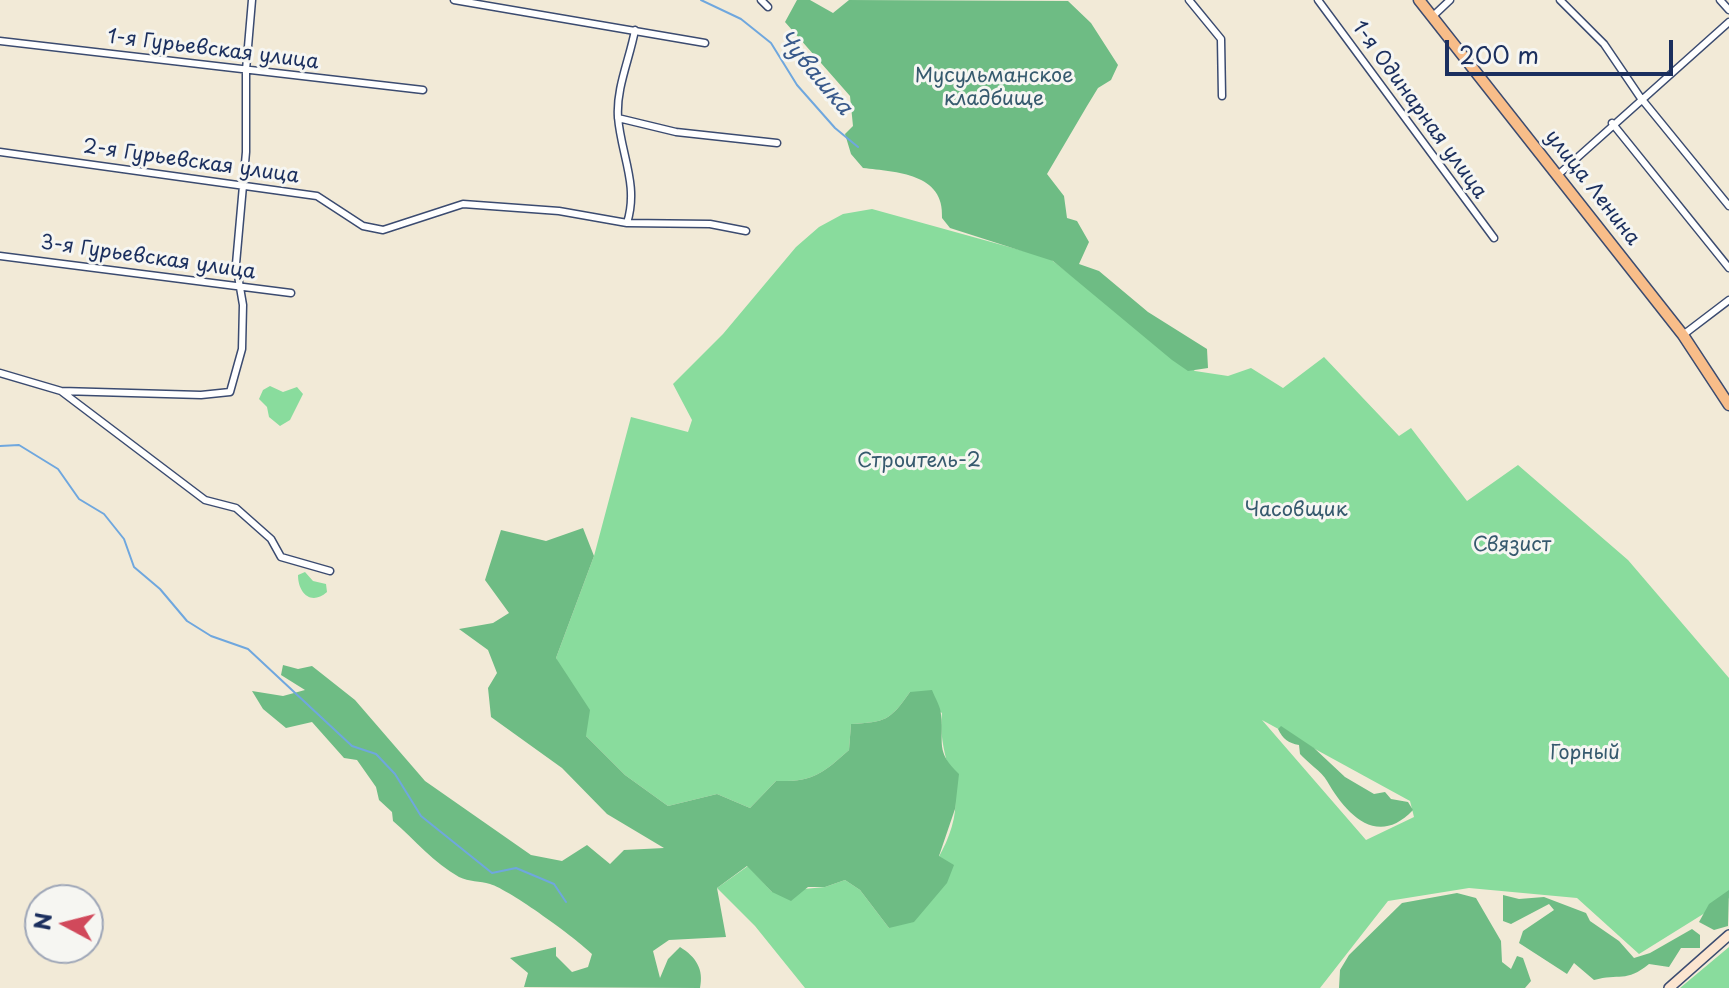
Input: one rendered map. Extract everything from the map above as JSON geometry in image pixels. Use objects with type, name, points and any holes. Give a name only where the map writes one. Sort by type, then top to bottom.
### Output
[{"type":"main road","name":"улица Ленина","points":[[1419,0],[1683,335],[1729,405]]},
{"type":"main road","points":[[1669,988],[1729,935]]},
{"type":"street","points":[[0,373],[61,391],[201,395],[230,392],[242,349],[242,286],[236,264],[246,152],[246,70],[252,0]]},
{"type":"street","points":[[454,0],[550,19],[705,43]]},
{"type":"street","points":[[761,0],[768,7]]},
{"type":"street","points":[[1189,0],[1221,39],[1222,96]]},
{"type":"street","name":"1-я Одинарная улица","points":[[1318,0],[1494,238]]},
{"type":"street","points":[[1432,17],[1450,0]]},
{"type":"street","points":[[1560,0],[1604,44],[1640,97],[1729,206]]},
{"type":"street","points":[[1720,0],[1729,10]]},
{"type":"street","points":[[1559,174],[1640,97],[1704,48],[1729,22]]},
{"type":"street","points":[[627,223],[632,191],[618,118],[619,97],[635,30]]},
{"type":"street","name":"1-я Гурьевская улица","points":[[0,41],[423,90]]},
{"type":"street","points":[[618,118],[688,134],[777,143]]},
{"type":"street","points":[[1612,123],[1729,268]]},
{"type":"street","name":"2-я Гурьевская улица","points":[[0,152],[317,196],[363,226],[383,230],[463,204],[559,211],[627,223],[710,224],[746,231]]},
{"type":"street","name":"3-я Гурьевская улица","points":[[0,256],[291,293]]},
{"type":"street","points":[[1683,335],[1729,300]]},
{"type":"street","points":[[61,391],[205,500],[236,508],[271,539],[281,557],[330,571]]},
{"type":"green space","name":"Мусульманское кладбище","points":[[797,0],[810,0],[833,13],[849,0],[1068,1],[1091,23],[1118,65],[1111,80],[1098,88],[1047,174],[1064,196],[1067,218],[1077,221],[1089,242],[1079,264],[1099,271],[1148,312],[1207,349],[1208,368],[1188,371],[1172,360],[1053,261],[950,228],[942,218],[936,192],[927,183],[903,174],[863,168],[851,154],[845,134],[853,126],[850,96],[785,22]]},
{"type":"green space","name":"Строитель-2","points":[[872,209],[1049,258],[1195,371],[1228,376],[1251,368],[1283,388],[1324,357],[1399,436],[1411,428],[1467,501],[1518,465],[1628,560],[1729,678],[1729,898],[1639,954],[1577,898],[1469,888],[1388,901],[1320,988],[805,988],[755,926],[717,888],[748,866],[772,892],[825,887],[845,880],[860,890],[889,928],[929,873],[952,827],[954,789],[942,740],[942,713],[910,692],[886,718],[851,724],[849,750],[831,765],[808,778],[776,781],[750,808],[717,794],[668,806],[625,775],[586,736],[556,658],[594,556],[631,417],[688,432],[692,420],[673,384],[723,334],[796,247],[819,227],[843,214]],"holes":[[[1262,720],[1410,801],[1414,817],[1366,840]]]},
{"type":"green space","points":[[270,386],[283,392],[297,387],[303,394],[290,420],[280,426],[269,417],[267,407],[259,399],[263,390]]},
{"type":"green space","points":[[583,528],[594,556],[556,658],[590,710],[586,736],[625,775],[668,806],[717,794],[750,808],[776,781],[808,778],[831,765],[849,750],[851,724],[879,721],[892,714],[910,692],[932,690],[941,712],[942,747],[946,759],[959,774],[955,809],[939,856],[954,865],[947,883],[914,922],[889,928],[860,890],[845,880],[825,887],[808,887],[791,901],[772,892],[747,866],[717,888],[726,937],[669,940],[653,951],[660,978],[668,959],[680,947],[686,951],[700,969],[700,988],[524,987],[528,973],[510,958],[556,947],[556,956],[572,972],[588,967],[592,954],[512,895],[490,884],[459,877],[441,865],[393,821],[392,812],[379,800],[376,787],[357,760],[344,758],[312,722],[286,728],[263,709],[252,691],[283,696],[305,690],[281,675],[283,665],[298,669],[312,666],[355,700],[425,781],[531,855],[562,861],[587,845],[610,864],[624,850],[664,848],[607,814],[562,768],[491,717],[488,688],[497,673],[488,650],[459,629],[493,623],[509,613],[485,580],[501,530],[546,541]]},
{"type":"green space","points":[[305,572],[313,581],[326,584],[327,592],[316,598],[306,596],[300,587],[298,575]]},
{"type":"green space","points":[[1281,726],[1314,748],[1345,777],[1374,794],[1385,792],[1391,799],[1408,802],[1413,810],[1386,826],[1363,822],[1352,814],[1325,778],[1300,754],[1299,745],[1284,738],[1278,729]]},
{"type":"green space","points":[[1729,890],[1728,926],[1714,930],[1699,922],[1709,904]]},
{"type":"green space","points":[[1457,893],[1476,898],[1501,941],[1502,962],[1511,969],[1517,956],[1523,958],[1531,981],[1525,988],[1339,988],[1340,970],[1349,955],[1402,903]]},
{"type":"green space","points":[[1503,895],[1519,899],[1544,897],[1586,913],[1590,921],[1619,941],[1634,958],[1650,953],[1692,929],[1700,935],[1700,948],[1681,948],[1669,967],[1649,964],[1628,976],[1594,980],[1574,963],[1567,974],[1519,943],[1523,931],[1554,910],[1549,904],[1511,924],[1503,921]]},
{"type":"green space","points":[[1729,947],[1729,988],[1680,988]]},
{"type":"waterway","name":"Чувашка","points":[[701,0],[741,19],[771,43],[797,85],[835,128],[858,147]]},
{"type":"waterway","points":[[0,446],[19,445],[58,469],[79,499],[104,514],[124,539],[134,567],[160,589],[187,621],[211,636],[248,649],[352,746],[376,754],[395,774],[421,816],[492,873],[516,868],[554,884],[566,902]]},
{"type":"park label","name":"Часовщик","points":[[1296,510]]},
{"type":"park label","name":"Связист","points":[[1512,545]]},
{"type":"park label","name":"Горный","points":[[1585,753]]}]
